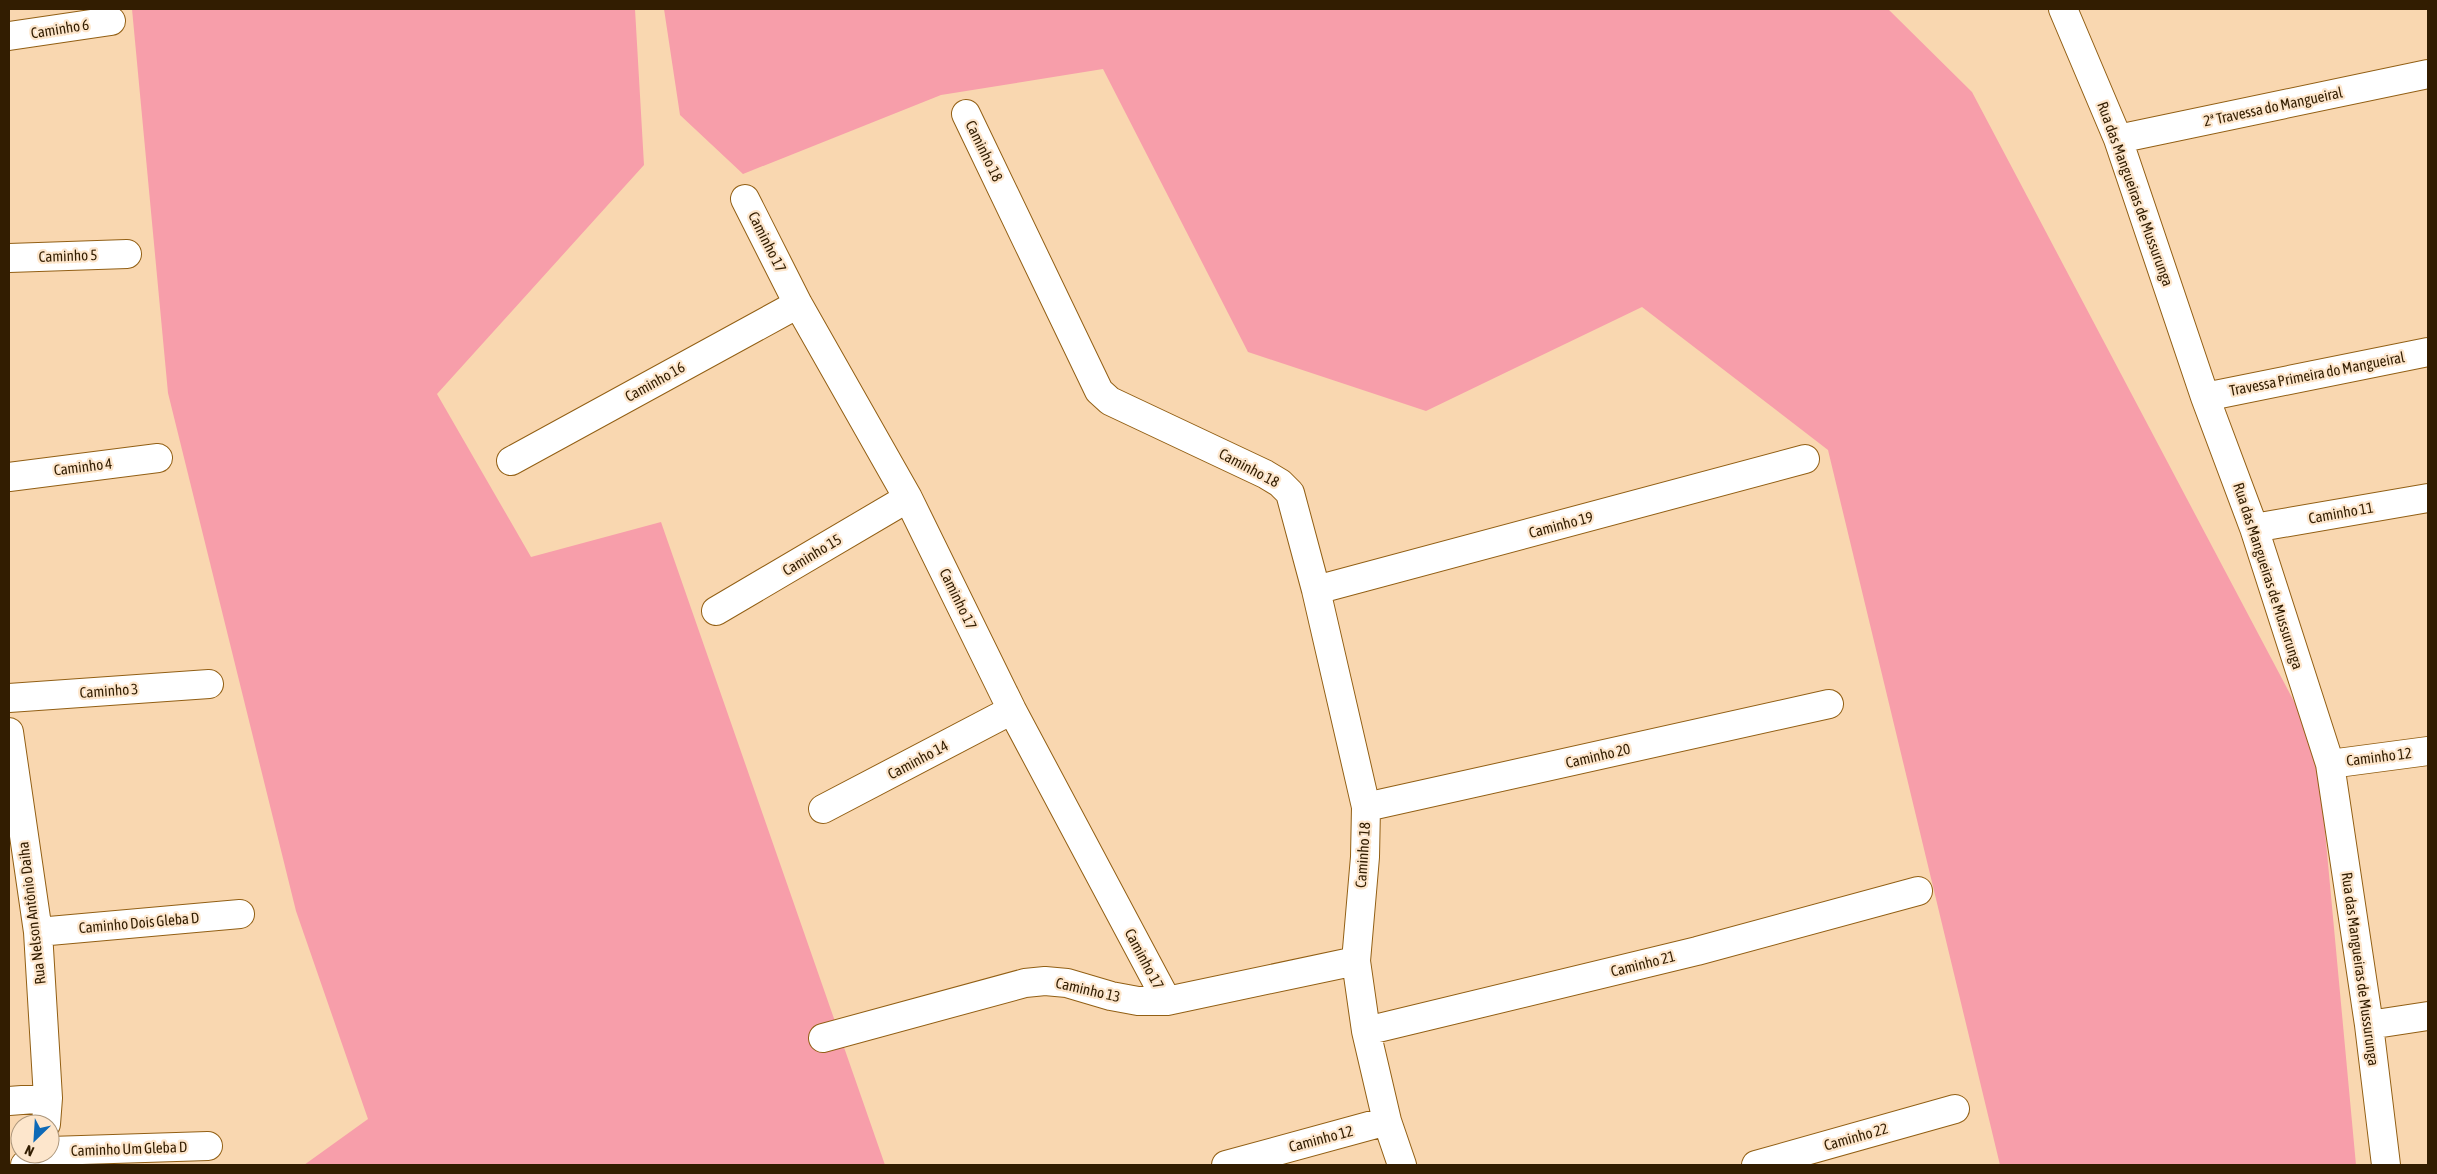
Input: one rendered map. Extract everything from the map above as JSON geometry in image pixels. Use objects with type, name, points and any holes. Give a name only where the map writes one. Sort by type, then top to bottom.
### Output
[{"type":"street","name":"Rua das Mangueiras de Mussurunga","points":[[2064,9],[2118,139],[2205,397],[2254,528],[2330,764],[2369,1024],[2386,1165]]},
{"type":"street","name":"Caminho 6","points":[[9,36],[111,21]]},
{"type":"street","name":"2ª Travessa do Mangueiral","points":[[2118,139],[2428,74]]},
{"type":"street","name":"Caminho 18","points":[[966,114],[1099,391],[1110,401],[1280,482],[1290,493],[1316,590],[1366,807],[1365,857],[1356,961],[1366,1031],[1387,1121],[1402,1165]]},
{"type":"street","name":"Caminho 17","points":[[745,199],[798,304],[908,498],[1012,710],[1167,1002]]},
{"type":"street","name":"Caminho 5","points":[[9,258],[127,254]]},
{"type":"street","name":"Caminho 16","points":[[512,461],[798,304]]},
{"type":"street","name":"Travessa Primeira do Mangueiral","points":[[2205,397],[2428,352]]},
{"type":"street","name":"Caminho 4","points":[[9,477],[158,458]]},
{"type":"street","name":"Caminho 19","points":[[1316,590],[1805,459]]},
{"type":"street","name":"Caminho 15","points":[[716,611],[908,498]]},
{"type":"street","name":"Caminho 11","points":[[2254,528],[2428,498]]},
{"type":"street","name":"Caminho 3","points":[[9,698],[209,684]]},
{"type":"street","name":"Caminho 20","points":[[1366,807],[1829,704]]},
{"type":"street","name":"Caminho 14","points":[[823,809],[1012,710]]},
{"type":"street","name":"Rua Nelson Antônio Daiha","points":[[9,732],[18,862],[38,932],[47,1111]]},
{"type":"street","name":"Caminho 12","points":[[2330,764],[2428,751]]},
{"type":"street","name":"Caminho 21","points":[[1366,1031],[1697,951],[1918,891]]},
{"type":"street","name":"Caminho Dois Gleba D","points":[[38,932],[240,914]]},
{"type":"street","name":"Caminho 13","points":[[823,1038],[989,992],[1038,982],[1067,983],[1111,996],[1138,1001],[1167,1002],[1356,961]]},
{"type":"street","points":[[2369,1024],[2428,1016]]},
{"type":"street","points":[[9,1101],[47,1111]]},
{"type":"street","name":"Caminho 22","points":[[1756,1165],[1955,1109]]},
{"type":"street","name":"Caminho 12","points":[[1226,1165],[1387,1121]]},
{"type":"street","name":"Caminho Um Gleba D","points":[[60,1151],[208,1146]]},
{"type":"shaded area","points":[[132,9],[635,9],[644,165],[437,394],[531,557],[661,522],[885,1165],[304,1165],[368,1119],[296,911],[168,393]]},
{"type":"shaded area","points":[[664,9],[1888,9],[1972,92],[2317,745],[2356,1165],[2000,1165],[1828,450],[1642,307],[1426,411],[1248,352],[1103,69],[941,95],[743,174],[680,115]]}]
